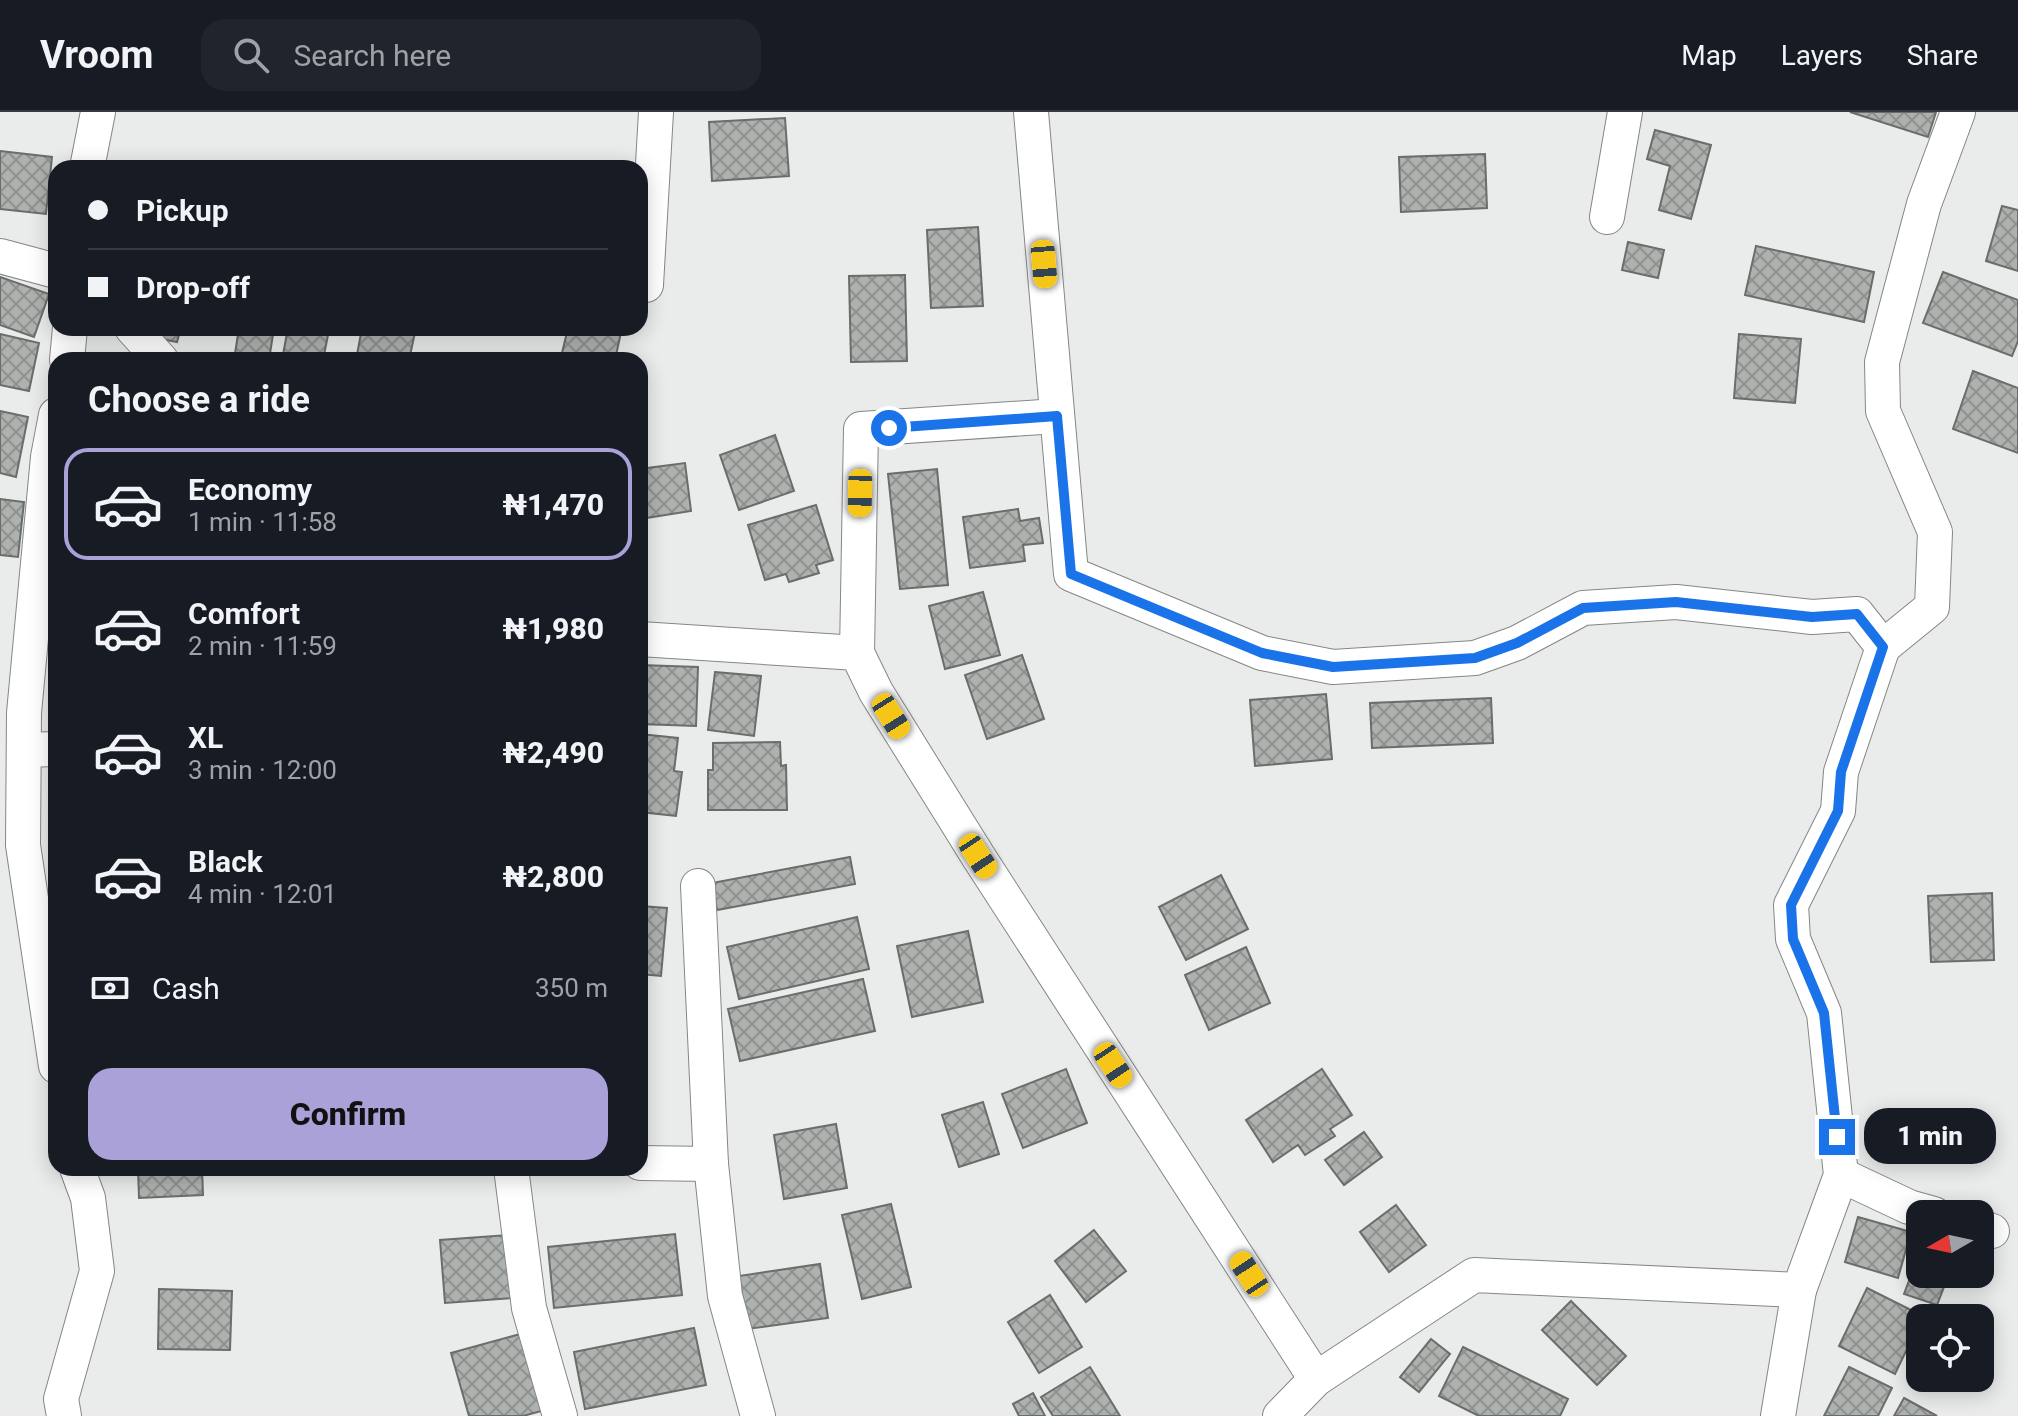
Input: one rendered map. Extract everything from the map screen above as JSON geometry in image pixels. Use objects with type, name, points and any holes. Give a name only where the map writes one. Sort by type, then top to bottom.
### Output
[{"type":"street","points":[[89,160],[98,112]]},
{"type":"street","points":[[648,250],[656,112]]},
{"type":"street","points":[[1031,112],[1071,574],[1262,653],[1333,667],[1475,658],[1517,643],[1583,608],[1676,602],[1812,617],[1857,614],[1883,647]]},
{"type":"street","points":[[1607,217],[1625,112]]},
{"type":"street","points":[[1778,1416],[1799,1290],[1841,1175],[1824,1013],[1793,939],[1791,905],[1838,811],[1841,772],[1883,647],[1932,607],[1935,532],[1883,411],[1882,362],[1924,204],[1958,112]]},
{"type":"street","points":[[0,256],[48,269]]},
{"type":"street","points":[[139,336],[154,352]]},
{"type":"street","points":[[1057,416],[861,429],[857,653],[876,692],[978,856],[1316,1379]]},
{"type":"street","points":[[48,457],[12,713],[40,750],[23,845],[48,1012]]},
{"type":"street","points":[[648,640],[857,653]]},
{"type":"street","points":[[698,886],[711,1164],[725,1296],[758,1416]]},
{"type":"street","points":[[648,1163],[711,1164]]},
{"type":"street","points":[[1841,1175],[1906,1206]]},
{"type":"street","points":[[64,1416],[61,1399],[97,1271],[88,1198],[80,1176]]},
{"type":"street","points":[[512,1176],[529,1308],[560,1416]]},
{"type":"street","points":[[1280,1416],[1316,1379],[1474,1275],[1799,1290]]},
{"type":"building","points":[[1850,112],[1936,112],[1928,137]]},
{"type":"building","points":[[785,118],[789,176],[712,181],[709,122]]},
{"type":"building","points":[[1655,130],[1711,145],[1691,219],[1659,210],[1670,166],[1647,159]]},
{"type":"building","points":[[0,151],[52,157],[48,160],[46,214],[0,209]]},
{"type":"building","points":[[1485,154],[1487,208],[1401,212],[1399,157]]},
{"type":"building","points":[[2002,206],[2018,210],[2018,271],[1986,261]]},
{"type":"building","points":[[978,227],[983,306],[931,308],[927,230]]},
{"type":"building","points":[[1628,242],[1664,250],[1658,278],[1622,270]]},
{"type":"building","points":[[1756,246],[1874,272],[1864,322],[1745,295]]},
{"type":"building","points":[[1943,272],[2018,300],[2018,341],[2012,356],[1923,323]]},
{"type":"building","points":[[905,275],[907,361],[851,362],[849,276]]},
{"type":"building","points":[[0,277],[48,294],[34,337],[0,325]]},
{"type":"building","points":[[0,334],[39,343],[29,391],[0,385]]},
{"type":"building","points":[[1739,334],[1801,339],[1795,403],[1734,398]]},
{"type":"building","points":[[157,336],[179,336],[177,342]]},
{"type":"building","points":[[238,336],[273,336],[270,352],[235,352]]},
{"type":"building","points":[[286,336],[328,336],[325,352],[284,352]]},
{"type":"building","points":[[360,336],[414,336],[411,352],[358,352]]},
{"type":"building","points":[[566,336],[620,336],[617,352],[562,352]]},
{"type":"building","points":[[1973,371],[2018,388],[2018,453],[1953,429]]},
{"type":"building","points":[[0,411],[28,417],[16,477],[0,473]]},
{"type":"building","points":[[775,435],[794,491],[739,510],[720,455]]},
{"type":"building","points":[[685,463],[691,511],[648,518],[648,468]]},
{"type":"building","points":[[937,469],[948,585],[900,589],[888,474]]},
{"type":"building","points":[[0,499],[24,502],[18,557],[0,555]]},
{"type":"building","points":[[816,505],[833,560],[816,565],[819,573],[789,582],[786,574],[765,580],[748,525]]},
{"type":"building","points":[[1018,509],[1020,521],[1039,518],[1043,543],[1023,545],[1025,561],[970,568],[963,517]]},
{"type":"building","points":[[983,592],[1000,655],[945,669],[929,606]]},
{"type":"building","points":[[1022,655],[1044,719],[987,739],[965,675]]},
{"type":"building","points":[[648,665],[698,667],[696,726],[648,724]]},
{"type":"building","points":[[715,672],[761,676],[754,736],[708,730]]},
{"type":"building","points":[[1326,694],[1332,759],[1255,766],[1250,700]]},
{"type":"building","points":[[1491,698],[1493,743],[1372,748],[1370,703]]},
{"type":"building","points":[[648,735],[678,738],[674,771],[682,772],[676,816],[648,813]]},
{"type":"building","points":[[780,742],[781,766],[786,765],[787,810],[708,810],[708,770],[713,770],[713,743]]},
{"type":"building","points":[[850,857],[855,884],[717,910],[712,883]]},
{"type":"building","points":[[1221,875],[1248,929],[1186,960],[1159,907]]},
{"type":"building","points":[[1992,893],[1994,960],[1931,962],[1928,896]]},
{"type":"building","points":[[648,907],[667,908],[661,976],[648,975]]},
{"type":"building","points":[[857,917],[869,969],[739,999],[727,947]]},
{"type":"building","points":[[968,931],[983,1002],[912,1017],[897,946]]},
{"type":"building","points":[[1246,947],[1270,1003],[1209,1030],[1185,975]]},
{"type":"building","points":[[863,979],[875,1031],[740,1061],[728,1009]]},
{"type":"building","points":[[1066,1069],[1087,1123],[1023,1148],[1002,1094]]},
{"type":"building","points":[[1322,1069],[1352,1115],[1330,1129],[1335,1136],[1305,1155],[1298,1145],[1273,1162],[1246,1120]]},
{"type":"building","points":[[983,1102],[999,1154],[959,1167],[942,1115]]},
{"type":"building","points":[[836,1124],[847,1188],[784,1199],[774,1135]]},
{"type":"building","points":[[1364,1132],[1382,1157],[1344,1185],[1325,1160]]},
{"type":"building","points":[[138,1176],[202,1176],[203,1195],[139,1198]]},
{"type":"building","points":[[891,1204],[911,1287],[862,1299],[842,1215]]},
{"type":"building","points":[[1396,1205],[1426,1245],[1389,1272],[1360,1232]]},
{"type":"building","points":[[1858,1217],[1906,1231],[1906,1250],[1898,1278],[1845,1262]]},
{"type":"building","points":[[1094,1230],[1126,1271],[1086,1302],[1055,1261]]},
{"type":"building","points":[[675,1234],[682,1295],[554,1308],[548,1247]]},
{"type":"building","points":[[508,1235],[512,1298],[445,1303],[440,1240]]},
{"type":"building","points":[[820,1264],[828,1318],[747,1329],[739,1276]]},
{"type":"building","points":[[1867,1288],[1906,1308],[1906,1351],[1895,1374],[1839,1346]]},
{"type":"building","points":[[1906,1288],[1944,1288],[1937,1304],[1904,1294]]},
{"type":"building","points":[[159,1289],[232,1291],[230,1350],[158,1349]]},
{"type":"building","points":[[1050,1295],[1082,1347],[1039,1373],[1008,1322]]},
{"type":"building","points":[[1571,1301],[1626,1356],[1597,1385],[1542,1330]]},
{"type":"building","points":[[694,1328],[706,1385],[585,1409],[574,1352]]},
{"type":"building","points":[[524,1333],[545,1410],[523,1416],[469,1416],[451,1353]]},
{"type":"building","points":[[1431,1339],[1450,1354],[1419,1392],[1400,1377]]},
{"type":"building","points":[[1463,1347],[1568,1399],[1560,1416],[1479,1416],[1439,1396]]},
{"type":"building","points":[[1090,1367],[1120,1416],[1053,1416],[1041,1397]]},
{"type":"building","points":[[1849,1367],[1892,1388],[1878,1416],[1824,1416]]},
{"type":"building","points":[[1033,1393],[1045,1416],[1019,1416],[1013,1404]]},
{"type":"building","points":[[1904,1398],[1937,1416],[1894,1416]]},
{"type":"route","points":[[889,428],[1057,416],[1071,574],[1262,653],[1333,667],[1475,658],[1517,643],[1583,608],[1676,602],[1812,617],[1857,614],[1883,647],[1841,772],[1838,811],[1791,905],[1793,939],[1824,1013],[1837,1137]]}]
